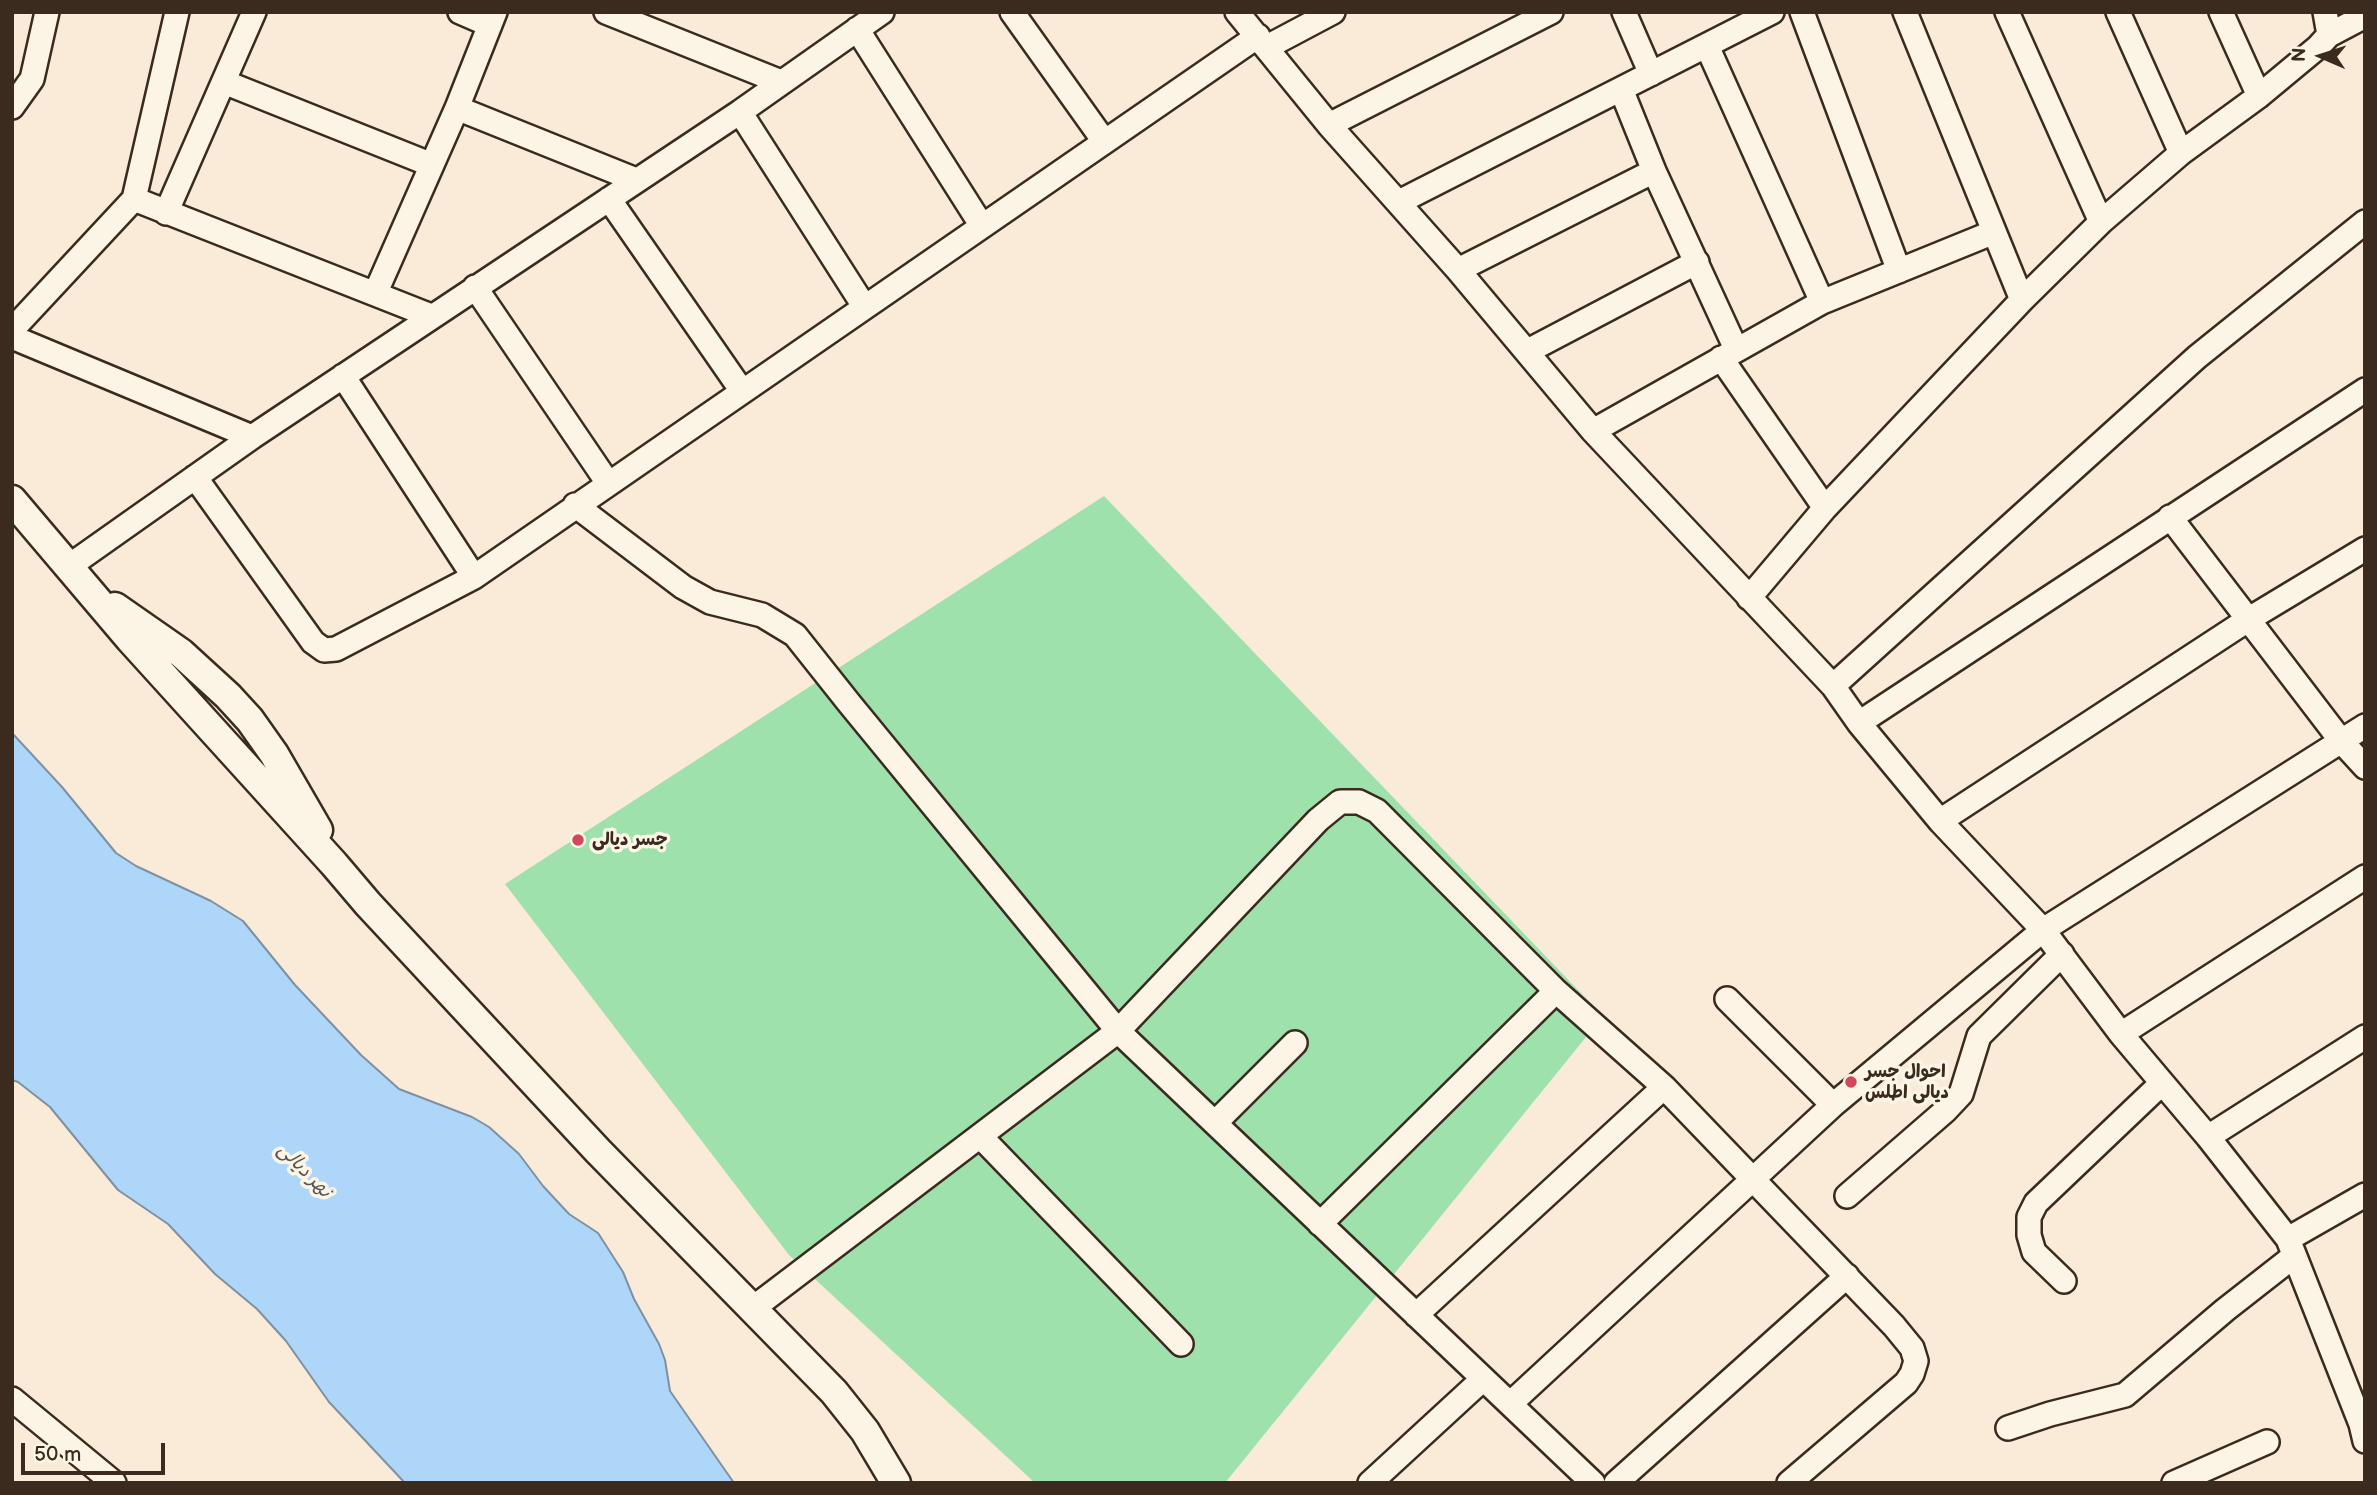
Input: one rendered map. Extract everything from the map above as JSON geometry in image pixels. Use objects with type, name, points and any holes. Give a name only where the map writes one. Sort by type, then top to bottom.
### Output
[{"type":"main road","points":[[12,500],[130,639],[368,904],[598,1152],[817,1374],[850,1411],[896,1483]]},
{"type":"street","points":[[12,107],[32,79],[47,12]]},
{"type":"street","points":[[12,330],[134,199],[177,12]]},
{"type":"street","points":[[166,213],[254,12]]},
{"type":"street","points":[[375,294],[493,19],[460,12]]},
{"type":"street","points":[[606,12],[781,82]]},
{"type":"street","points":[[68,567],[252,437],[740,112],[882,12]]},
{"type":"street","points":[[1012,12],[1104,141]]},
{"type":"street","points":[[1237,12],[1329,125],[1528,351],[1593,431],[1833,686],[1859,723],[1940,821],[2043,930],[2121,1034],[2208,1137],[2291,1247],[2363,1428]]},
{"type":"street","points":[[195,477],[313,642],[324,650],[336,649],[474,577],[1104,141],[1263,42],[1333,12]]},
{"type":"street","points":[[1329,125],[1551,12]]},
{"type":"street","points":[[1624,12],[1651,74]]},
{"type":"street","points":[[1399,202],[1772,12]]},
{"type":"street","points":[[1802,12],[1899,271]]},
{"type":"street","points":[[1905,12],[2022,300]]},
{"type":"street","points":[[2007,12],[2101,222]]},
{"type":"street","points":[[2118,12],[2181,153]]},
{"type":"street","points":[[2221,12],[2259,96]]},
{"type":"street","points":[[2325,12],[2329,35]]},
{"type":"street","points":[[1749,598],[1825,508],[2022,300],[2101,222],[2181,153],[2259,96],[2329,35],[2365,16]]},
{"type":"street","points":[[858,29],[982,226]]},
{"type":"street","points":[[1707,46],[1822,302]]},
{"type":"street","points":[[224,82],[432,165]]},
{"type":"street","points":[[1621,89],[1654,171],[1697,262],[1728,354],[1825,508]]},
{"type":"street","points":[[457,108],[636,180]]},
{"type":"street","points":[[740,112],[864,306]]},
{"type":"street","points":[[1458,270],[1654,171]]},
{"type":"street","points":[[134,199],[431,316]]},
{"type":"street","points":[[609,199],[742,391]]},
{"type":"street","points":[[1833,686],[2197,357],[2365,222]]},
{"type":"street","points":[[1593,431],[1822,302],[1994,232]]},
{"type":"street","points":[[1528,351],[1697,262]]},
{"type":"street","points":[[475,287],[608,483]]},
{"type":"street","points":[[12,337],[252,437]]},
{"type":"street","points":[[343,376],[474,577]]},
{"type":"street","points":[[1859,723],[2365,390]]},
{"type":"street","points":[[575,505],[683,587],[709,602],[762,615],[795,635],[1118,1031],[1510,1404],[1585,1480]]},
{"type":"street","points":[[2170,517],[2342,741],[2365,767]]},
{"type":"street","points":[[1940,821],[2249,619],[2365,549]]},
{"type":"street","points":[[1510,1404],[1833,1105],[2043,930],[2365,726]]},
{"type":"street","points":[[752,1309],[1118,1031],[1318,820],[1340,802],[1359,802],[1377,811],[1556,991],[1664,1087],[1895,1326],[1912,1348],[1916,1361],[1906,1383],[1789,1483]]},
{"type":"street","points":[[2121,1034],[2365,877]]},
{"type":"street","points":[[1847,1196],[1961,1094],[1979,1036],[2062,954]]},
{"type":"street","points":[[1320,1224],[1556,991]]},
{"type":"street","points":[[1727,999],[1833,1105]]},
{"type":"street","points":[[2208,1137],[2365,1037]]},
{"type":"street","points":[[1215,1123],[1295,1043]]},
{"type":"street","points":[[2064,1281],[2035,1252],[2029,1234],[2029,1217],[2036,1203],[2162,1083]]},
{"type":"street","points":[[1416,1315],[1664,1087]]},
{"type":"street","points":[[979,1136],[1181,1344]]},
{"type":"street","points":[[2008,1428],[2125,1395],[2225,1310],[2291,1247],[2365,1195]]},
{"type":"street","points":[[1616,1483],[1847,1276]]},
{"type":"street","points":[[1370,1483],[1483,1379]]},
{"type":"street","points":[[12,1399],[114,1483]]},
{"type":"street","points":[[2174,1483],[2267,1442]]},
{"type":"green space","points":[[1104,496],[1603,1016],[1225,1483],[1035,1483],[789,1255],[505,884]]},
{"type":"water","name":"نهر ديالى","points":[[12,733],[62,787],[116,853],[136,866],[211,901],[243,921],[295,985],[361,1055],[399,1089],[472,1117],[489,1127],[519,1154],[569,1214],[598,1233],[623,1272],[634,1299],[659,1344],[665,1360],[670,1391],[734,1483],[405,1483],[329,1402],[286,1341],[257,1309],[215,1274],[168,1224],[118,1190],[50,1107],[12,1080]]},
{"type":"place","name":"جسر ديالى","points":[[578,840]]},
{"type":"place","name":"احوال جسر ديالى اطلس","points":[[1851,1082]]}]
